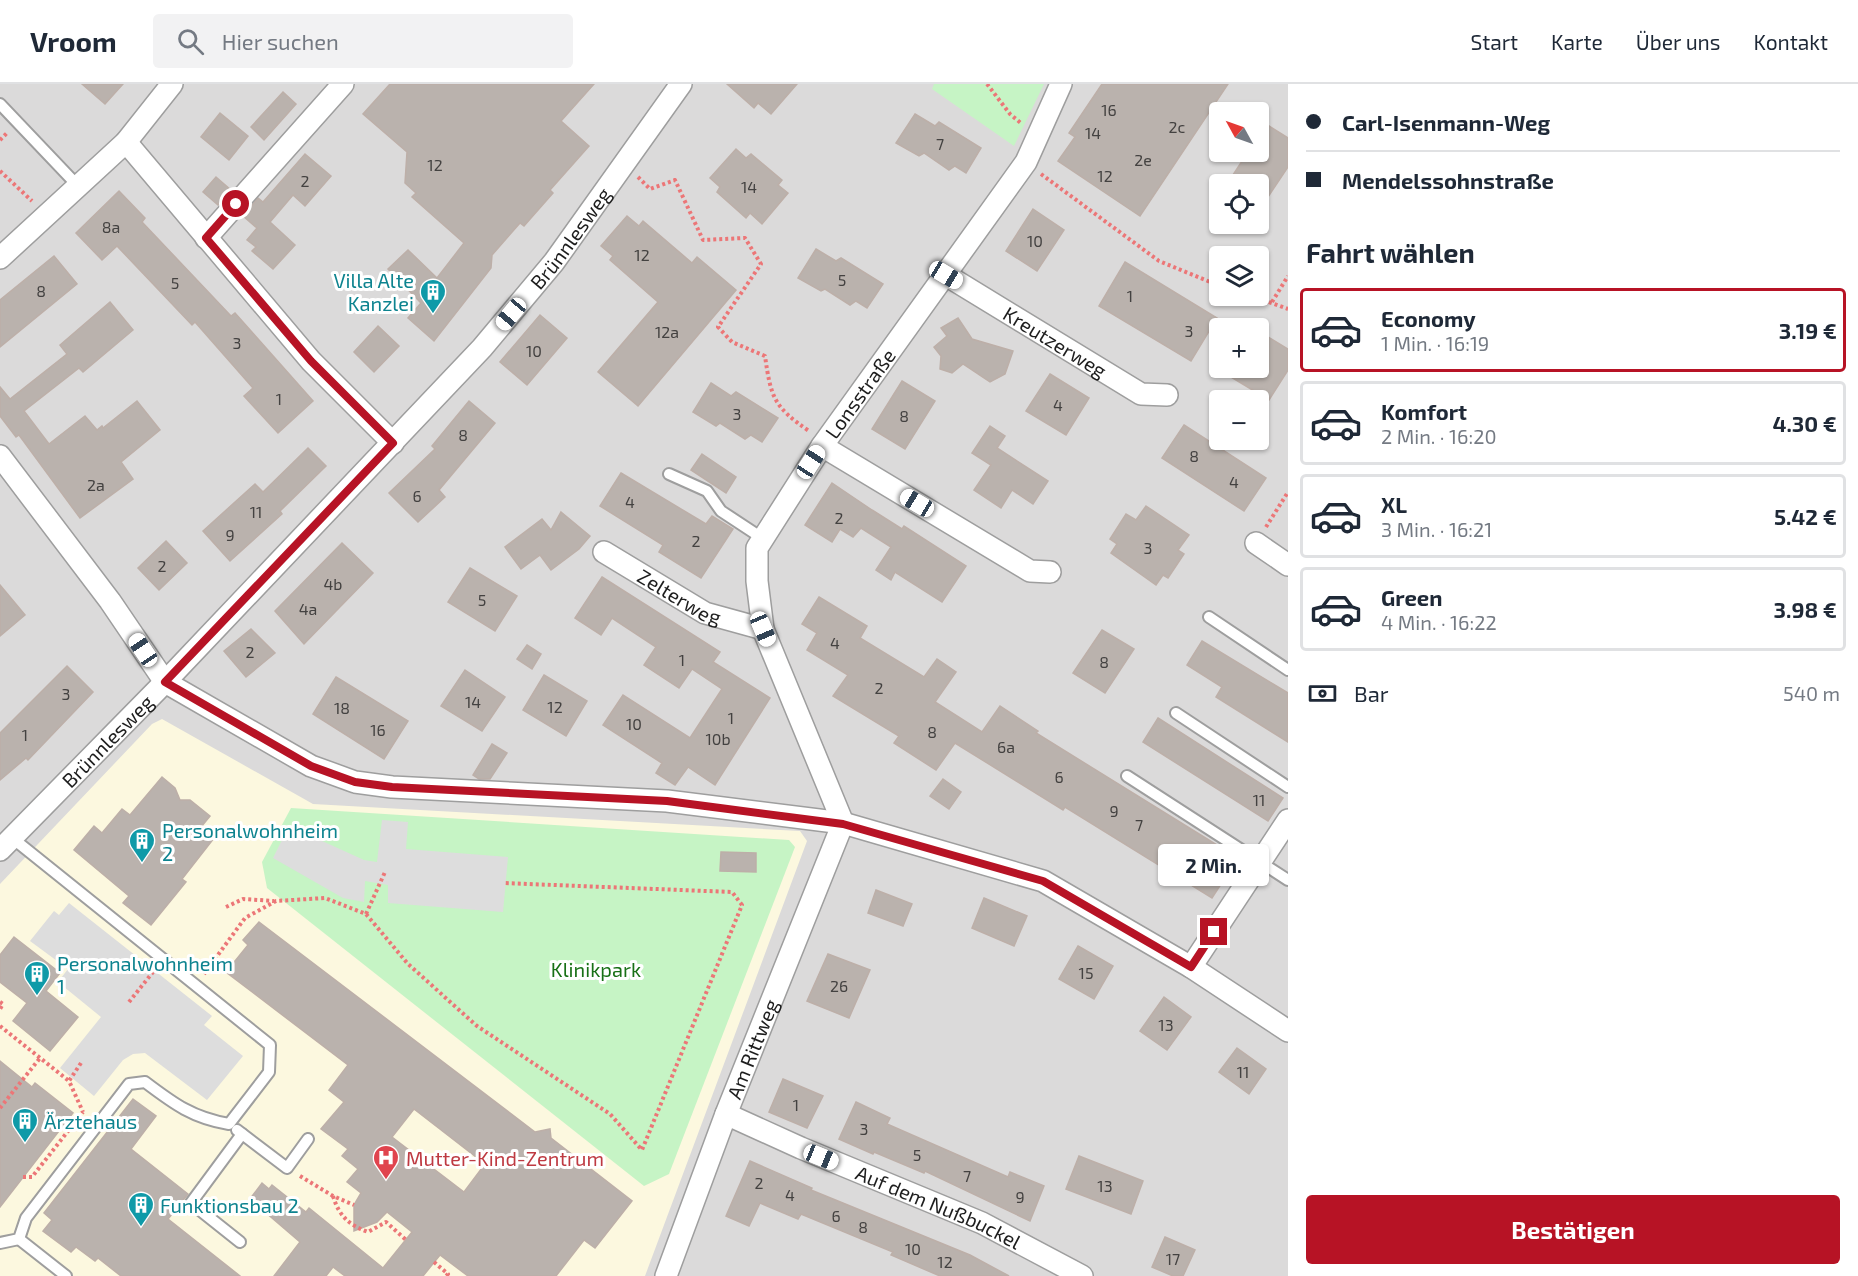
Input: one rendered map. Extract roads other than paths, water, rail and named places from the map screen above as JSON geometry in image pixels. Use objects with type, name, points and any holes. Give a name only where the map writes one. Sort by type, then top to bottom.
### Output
[{"type":"street","points":[[0,258],[126,142],[172,84]]},
{"type":"street","points":[[206,238],[343,84]]},
{"type":"street","name":"Brünnlesweg","points":[[5,843],[165,682],[482,348],[554,262],[681,84]]},
{"type":"street","name":"Lonsstraße","points":[[843,824],[763,629],[757,581],[757,548],[823,444],[1026,162],[1061,84]]},
{"type":"street","points":[[126,142],[311,361],[393,443]]},
{"type":"street","name":"Kreutzerweg","points":[[946,275],[1141,394],[1167,395]]},
{"type":"street","points":[[823,444],[1030,571],[1050,572]]},
{"type":"street","points":[[0,456],[110,601],[165,682],[311,766],[355,782],[392,787],[667,801],[843,824],[1043,881],[1191,967],[1288,1031]]},
{"type":"street","points":[[1256,543],[1288,565]]},
{"type":"street","name":"Zelterweg","points":[[604,552],[705,613],[763,629]]},
{"type":"street","points":[[1191,967],[1288,820]]},
{"type":"street","name":"Am Rittweg","points":[[666,1276],[726,1114],[843,824]]},
{"type":"street","name":"Auf dem Nußbuckel","points":[[726,1114],[801,1148],[982,1222],[1082,1276]]},
{"type":"lane","points":[[0,104],[78,186]]},
{"type":"lane","points":[[669,474],[707,491],[721,511],[762,538]]},
{"type":"lane","points":[[1209,617],[1288,670]]},
{"type":"lane","points":[[1176,713],[1288,787]]},
{"type":"lane","points":[[1127,776],[1288,880]]},
{"type":"lane","points":[[5,843],[163,959],[270,1045],[269,1072],[230,1124]]},
{"type":"lane","points":[[19,1239],[26,1218],[129,1084],[145,1082],[179,1108],[209,1121],[230,1124],[287,1168],[308,1139]]},
{"type":"lane","points":[[240,1242],[191,1203],[242,1134]]},
{"type":"lane","points":[[0,1243],[19,1239]]},
{"type":"lane","points":[[19,1239],[66,1276]]},
{"type":"place","name":"Villa Alte Kanzlei","points":[[433,315]]},
{"type":"place","name":"Personalwohnheim 2","points":[[142,864]]},
{"type":"place","name":"Personalwohnheim 1","points":[[37,997]]},
{"type":"place","name":"Ärztehaus","points":[[25,1144]]},
{"type":"place","name":"Mutter-Kind-Zentrum","points":[[386,1181]]},
{"type":"place","name":"Funktionsbau 2","points":[[141,1228]]},
{"type":"park label","name":"Klinikpark","points":[[596,969]]}]
